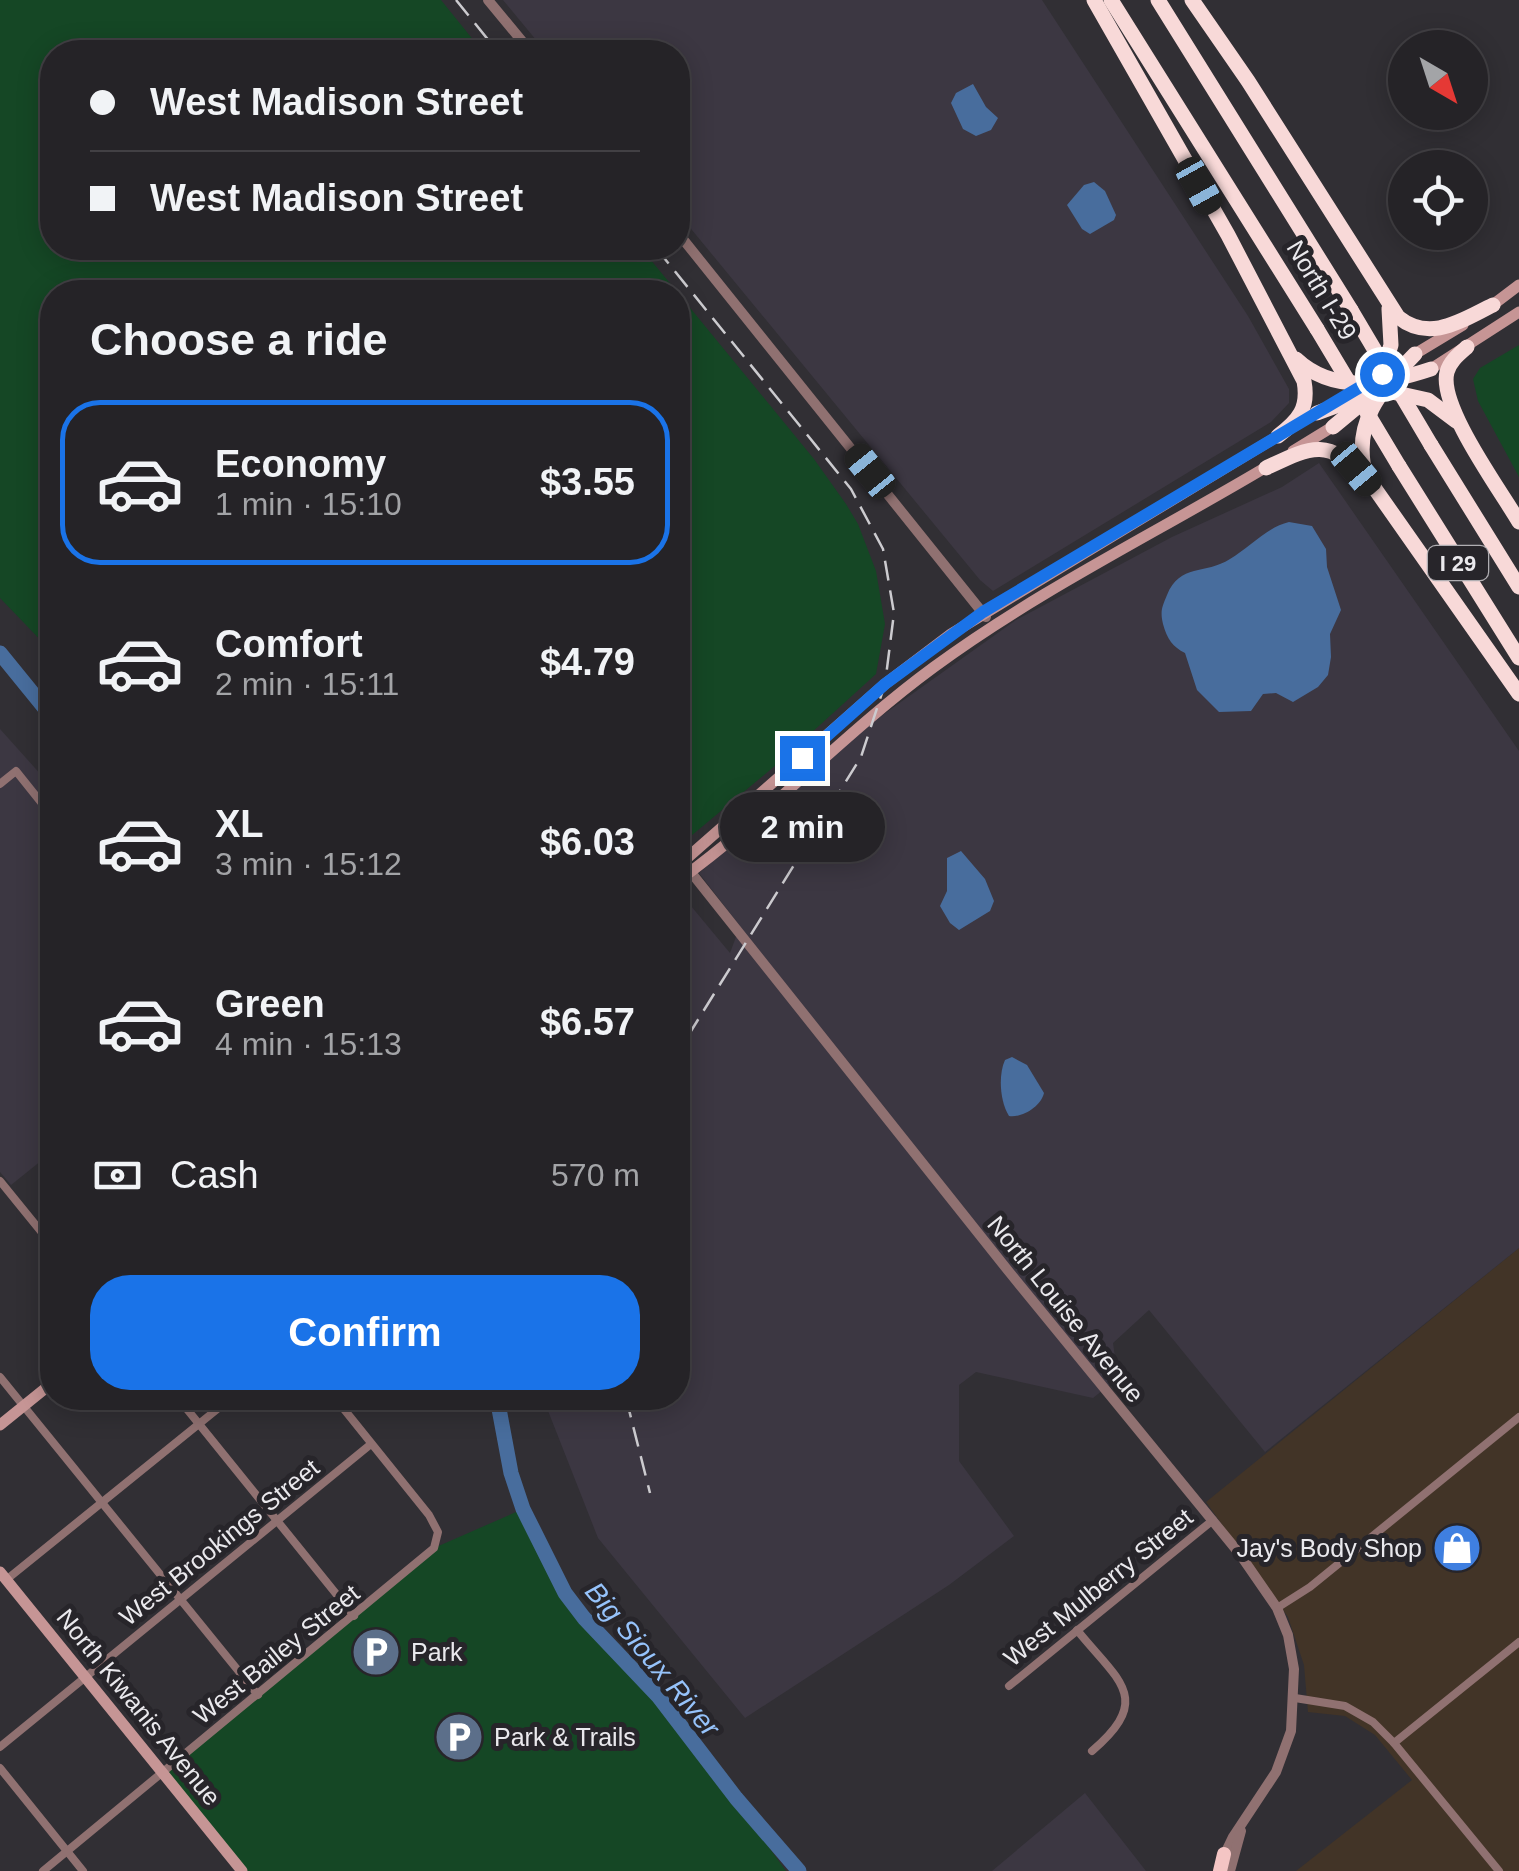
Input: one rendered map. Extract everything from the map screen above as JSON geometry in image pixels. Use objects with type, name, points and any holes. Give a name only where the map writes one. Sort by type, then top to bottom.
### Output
[{"type":"highway","points":[[1094,0],[1304,382],[1306,403],[1298,420],[1278,436]]},
{"type":"highway","name":"North I-29","points":[[1111,0],[1519,658]]},
{"type":"highway","name":"North I-29","points":[[1158,0],[1519,588]]},
{"type":"highway","points":[[1192,0],[1248,81],[1386,300],[1405,323],[1428,330],[1444,327],[1493,305]]},
{"type":"highway","points":[[1386,300],[1392,336],[1379,388],[1362,430],[1362,457],[1370,485],[1519,694]]},
{"type":"highway","points":[[1467,347],[1449,366],[1446,382],[1450,400],[1519,522]]},
{"type":"highway","points":[[1288,348],[1318,375],[1434,404],[1466,431]]},
{"type":"highway","points":[[1333,427],[1415,354]]},
{"type":"highway","points":[[1317,413],[1431,368]]},
{"type":"highway","points":[[1266,468],[1308,450],[1326,449],[1350,462],[1385,505]]},
{"type":"highway","points":[[1219,1871],[1224,1854]]},
{"type":"main road","points":[[1415,354],[1519,286]]},
{"type":"main road","points":[[1431,368],[1519,312]]},
{"type":"main road","points":[[690,860],[885,684],[983,612],[1317,413]]},
{"type":"main road","points":[[690,861],[790,792],[906,688],[992,627],[1333,427]]},
{"type":"main road","points":[[0,1426],[40,1393]]},
{"type":"main road","name":"North Kiwanis Avenue","points":[[3,1576],[239,1870]]},
{"type":"street","points":[[488,0],[520,40]]},
{"type":"street","points":[[690,248],[992,627]]},
{"type":"street","points":[[0,784],[16,771],[40,801]]},
{"type":"street","name":"North Louise Avenue","points":[[690,875],[1255,1572],[1277,1608],[1292,1653],[1295,1698],[1291,1730],[1282,1758],[1224,1854]]},
{"type":"street","points":[[0,1180],[40,1230]]},
{"type":"street","points":[[0,1377],[258,1695]]},
{"type":"street","points":[[188,1410],[354,1616]]},
{"type":"street","points":[[3,1576],[216,1410]]},
{"type":"street","points":[[345,1410],[372,1444]]},
{"type":"street","points":[[1277,1608],[1310,1587],[1519,1417]]},
{"type":"street","name":"West Brookings Street","points":[[0,1748],[372,1444]]},
{"type":"street","name":"West Bailey Street","points":[[43,1871],[429,1556],[438,1532],[372,1444]]},
{"type":"street","name":"West Mulberry Street","points":[[1008,1686],[1212,1520]]},
{"type":"street","points":[[1078,1630],[1118,1682],[1126,1700],[1120,1725],[1092,1751]]},
{"type":"street","points":[[1394,1743],[1519,1642]]},
{"type":"street","points":[[1295,1698],[1345,1706],[1374,1722],[1498,1871]]},
{"type":"street","points":[[0,1768],[84,1871]]},
{"type":"street","name":"North Louise Avenue","points":[[1230,1871],[1247,1816]]},
{"type":"shaded area","points":[[503,0],[1042,0],[1248,316],[1289,389],[1289,403],[1271,422],[993,591],[690,228],[690,40],[536,40]]},
{"type":"shaded area","points":[[1319,463],[1519,751],[1519,1248],[1265,1452],[1149,1310],[1113,1343],[1118,1378],[1093,1398],[976,1372],[959,1385],[959,1461],[1014,1536],[949,1585],[745,1718],[598,1538],[548,1410],[690,1410],[690,905],[730,953],[740,926],[699,873],[870,724],[1016,620],[1172,537],[1282,487]]},
{"type":"shaded area","points":[[0,729],[40,774],[40,1162],[11,1185],[0,1172]]},
{"type":"shaded area","points":[[1519,1248],[1519,1871],[1296,1871],[1412,1780],[1375,1735],[1345,1716],[1308,1712],[1304,1665],[1288,1617],[1206,1502]]},
{"type":"shaded area","points":[[1085,1793],[1146,1871],[992,1871]]},
{"type":"green space","points":[[0,0],[441,0],[473,40],[40,40],[40,260],[651,260],[667,280],[40,280],[40,640],[0,598]]},
{"type":"green space","points":[[690,308],[846,504],[876,571],[885,624],[876,674],[691,836]]},
{"type":"green space","points":[[1519,345],[1519,477],[1478,401],[1473,379],[1480,368]]},
{"type":"green space","points":[[523,1509],[565,1593],[680,1724],[786,1871],[243,1871],[163,1772],[434,1548]]},
{"type":"water","points":[[973,84],[986,107],[998,118],[991,130],[976,136],[963,129],[951,103],[956,93]]},
{"type":"water","points":[[1094,182],[1105,191],[1116,215],[1090,234],[1082,229],[1067,205],[1084,185]]},
{"type":"water","points":[[1289,522],[1312,526],[1326,549],[1327,567],[1341,610],[1330,634],[1328,675],[1318,687],[1293,702],[1276,693],[1263,694],[1251,711],[1219,712],[1197,690],[1185,653],[1166,634],[1164,603],[1179,578],[1221,564],[1273,528]]},
{"type":"water","points":[[961,851],[985,879],[994,901],[990,911],[959,930],[940,906],[947,891],[947,858]]},
{"type":"water","points":[[1012,1057],[1027,1065],[1044,1093],[1035,1107],[1009,1116],[1001,1073],[1005,1060]]},
{"type":"waterway","name":"Big Sioux River","points":[[0,653],[40,702]]},
{"type":"waterway","name":"Big Sioux River","points":[[499,1410],[511,1473],[523,1509],[565,1593],[658,1696],[736,1798],[799,1871]]},
{"type":"railway","points":[[456,0],[488,40]]},
{"type":"railway","points":[[666,260],[682,280]]},
{"type":"railway","points":[[690,290],[851,489],[883,549],[894,613],[885,684],[861,757],[690,1033]]},
{"type":"railway","points":[[794,826],[828,801]]},
{"type":"railway","points":[[629,1410],[650,1493]]},
{"type":"place","name":"Jay's Body Shop","points":[[1457,1548]]},
{"type":"place","name":"Park","points":[[376,1652]]},
{"type":"place","name":"Park & Trails","points":[[459,1737]]},
{"type":"route","points":[[802,758],[885,684],[983,612],[1382,374]]}]
